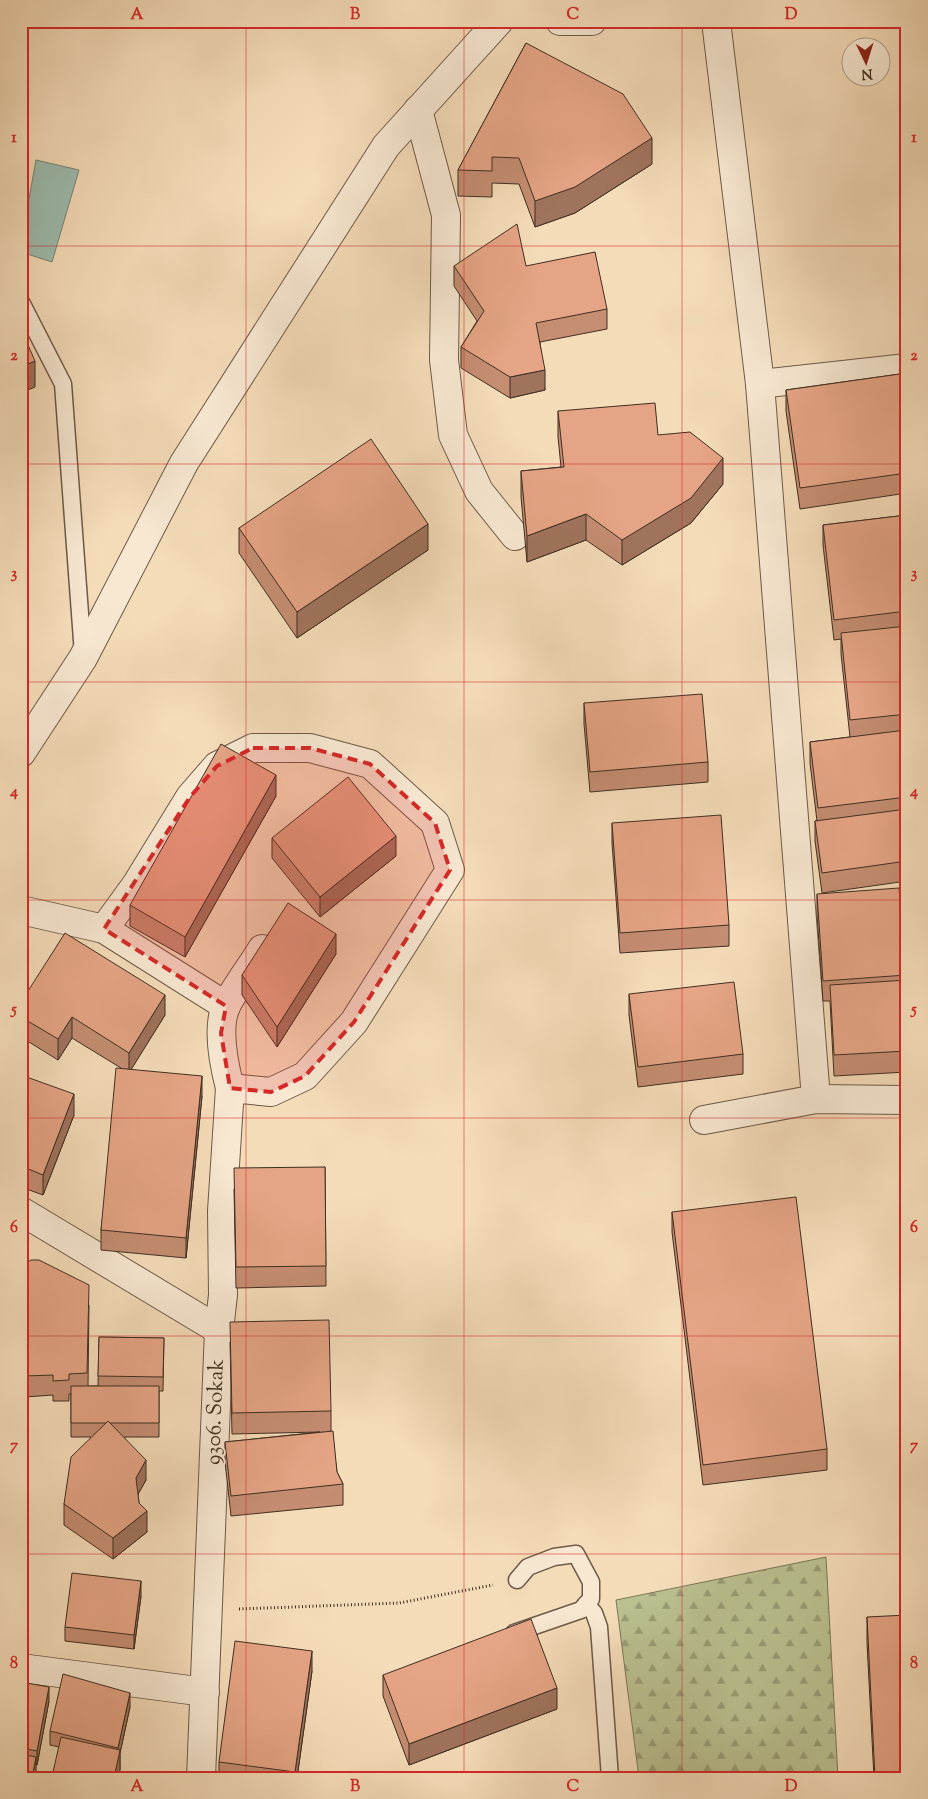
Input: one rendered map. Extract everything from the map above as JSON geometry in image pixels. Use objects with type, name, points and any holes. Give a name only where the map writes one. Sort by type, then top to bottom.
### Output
[{"type":"street","points":[[21,753],[83,658],[184,463],[386,146],[499,21]]},
{"type":"street","points":[[560,21],[592,21]]},
{"type":"street","points":[[716,21],[760,384],[816,1099]]},
{"type":"street","points":[[418,110],[446,215],[444,360],[453,435],[479,491],[514,536]]},
{"type":"street","points":[[760,384],[907,368]]},
{"type":"street","points":[[104,929],[136,885],[190,797],[217,766],[253,748],[310,748],[370,764],[435,823],[450,870],[354,1022],[305,1076],[271,1092],[230,1088]]},
{"type":"street","points":[[21,910],[104,929],[226,1006],[277,926]]},
{"type":"street","name":"9306. Sokak","points":[[201,1778],[219,1330],[223,1296],[222,1211],[230,1088],[225,1067],[221,1033],[226,1006]]},
{"type":"street","points":[[704,1120],[816,1099],[907,1100]]},
{"type":"street","points":[[21,1211],[219,1330]]},
{"type":"street","points":[[21,1668],[204,1692]]},
{"type":"lane","points":[[21,302],[63,384],[83,658]]},
{"type":"lane","points":[[499,1639],[581,1610],[591,1599],[591,1582],[576,1554],[554,1557],[528,1567],[517,1580]]},
{"type":"lane","points":[[586,1604],[594,1613],[599,1627],[610,1778]]},
{"type":"path","points":[[208,1610],[399,1603],[517,1580]]},
{"type":"highlighted area","points":[[253,748],[310,748],[370,764],[435,823],[450,870],[354,1022],[305,1076],[271,1092],[230,1088],[221,1033],[226,1006],[104,929],[190,797],[217,766]]},
{"type":"green space","points":[[826,1557],[838,1778],[639,1778],[616,1600]]},
{"type":"shaded area","points":[[36,160],[79,170],[52,262],[21,252]]},
{"type":"building","points":[[526,43],[623,94],[652,138],[575,187],[535,201],[519,158],[492,157],[492,171],[458,170]]},
{"type":"building","points":[[517,224],[526,266],[595,252],[607,309],[536,323],[545,370],[510,377],[461,347],[484,311],[454,266]]},
{"type":"building","points":[[21,329],[35,361],[21,367]]},
{"type":"building","points":[[907,373],[907,473],[800,488],[786,390]]},
{"type":"building","points":[[655,403],[658,435],[690,432],[723,458],[691,498],[622,540],[586,514],[527,536],[521,471],[564,467],[558,411]]},
{"type":"building","points":[[371,439],[428,524],[297,612],[239,528]]},
{"type":"building","points":[[907,515],[907,611],[834,620],[823,525]]},
{"type":"building","points":[[907,626],[907,714],[850,720],[841,633]]},
{"type":"building","points":[[702,694],[708,762],[590,772],[584,703]]},
{"type":"building","points":[[906,730],[907,797],[818,808],[810,742]]},
{"type":"building","points":[[221,744],[276,775],[185,937],[130,905]]},
{"type":"building","points":[[348,777],[396,836],[320,897],[272,838]]},
{"type":"building","points":[[907,809],[907,861],[822,873],[815,821]]},
{"type":"building","points":[[721,815],[729,925],[620,933],[612,823]]},
{"type":"building","points":[[899,888],[906,975],[823,981],[817,894]]},
{"type":"building","points":[[288,903],[336,934],[277,1027],[242,975]]},
{"type":"building","points":[[65,933],[165,995],[129,1053],[72,1017],[58,1039],[21,1017],[21,1002]]},
{"type":"building","points":[[907,980],[907,1051],[834,1055],[830,985]]},
{"type":"building","points":[[734,982],[743,1054],[638,1067],[629,994]]},
{"type":"building","points":[[116,1068],[202,1076],[186,1238],[101,1230]]},
{"type":"building","points":[[21,1075],[74,1094],[43,1175],[21,1166]]},
{"type":"building","points":[[325,1167],[326,1266],[236,1267],[234,1168]]},
{"type":"building","points":[[796,1197],[827,1449],[703,1465],[672,1212]]},
{"type":"building","points":[[31,1260],[39,1260],[89,1285],[87,1373],[69,1374],[69,1380],[53,1381],[53,1375],[25,1376],[22,1266]]},
{"type":"building","points":[[329,1320],[331,1411],[232,1413],[230,1322]]},
{"type":"building","points":[[99,1337],[164,1338],[163,1377],[98,1376]]},
{"type":"building","points":[[71,1386],[159,1386],[159,1423],[110,1423],[108,1421],[106,1423],[71,1423]]},
{"type":"building","points":[[108,1421],[146,1460],[136,1478],[139,1503],[147,1511],[113,1538],[64,1504],[71,1457]]},
{"type":"building","points":[[333,1431],[337,1472],[343,1484],[231,1496],[225,1442]]},
{"type":"building","points":[[72,1573],[141,1581],[134,1635],[65,1627]]},
{"type":"building","points":[[907,1615],[907,1778],[875,1778],[867,1617]]},
{"type":"building","points":[[531,1619],[557,1688],[409,1744],[383,1675]]},
{"type":"building","points":[[235,1641],[312,1651],[295,1772],[219,1762]]},
{"type":"building","points":[[63,1674],[130,1693],[118,1748],[50,1731]]},
{"type":"building","points":[[21,1682],[49,1687],[37,1751],[21,1748]]},
{"type":"building","points":[[61,1737],[120,1750],[114,1778],[45,1778],[46,1773],[53,1772]]},
{"type":"building","points":[[21,1754],[36,1757],[32,1778],[21,1778]]}]
